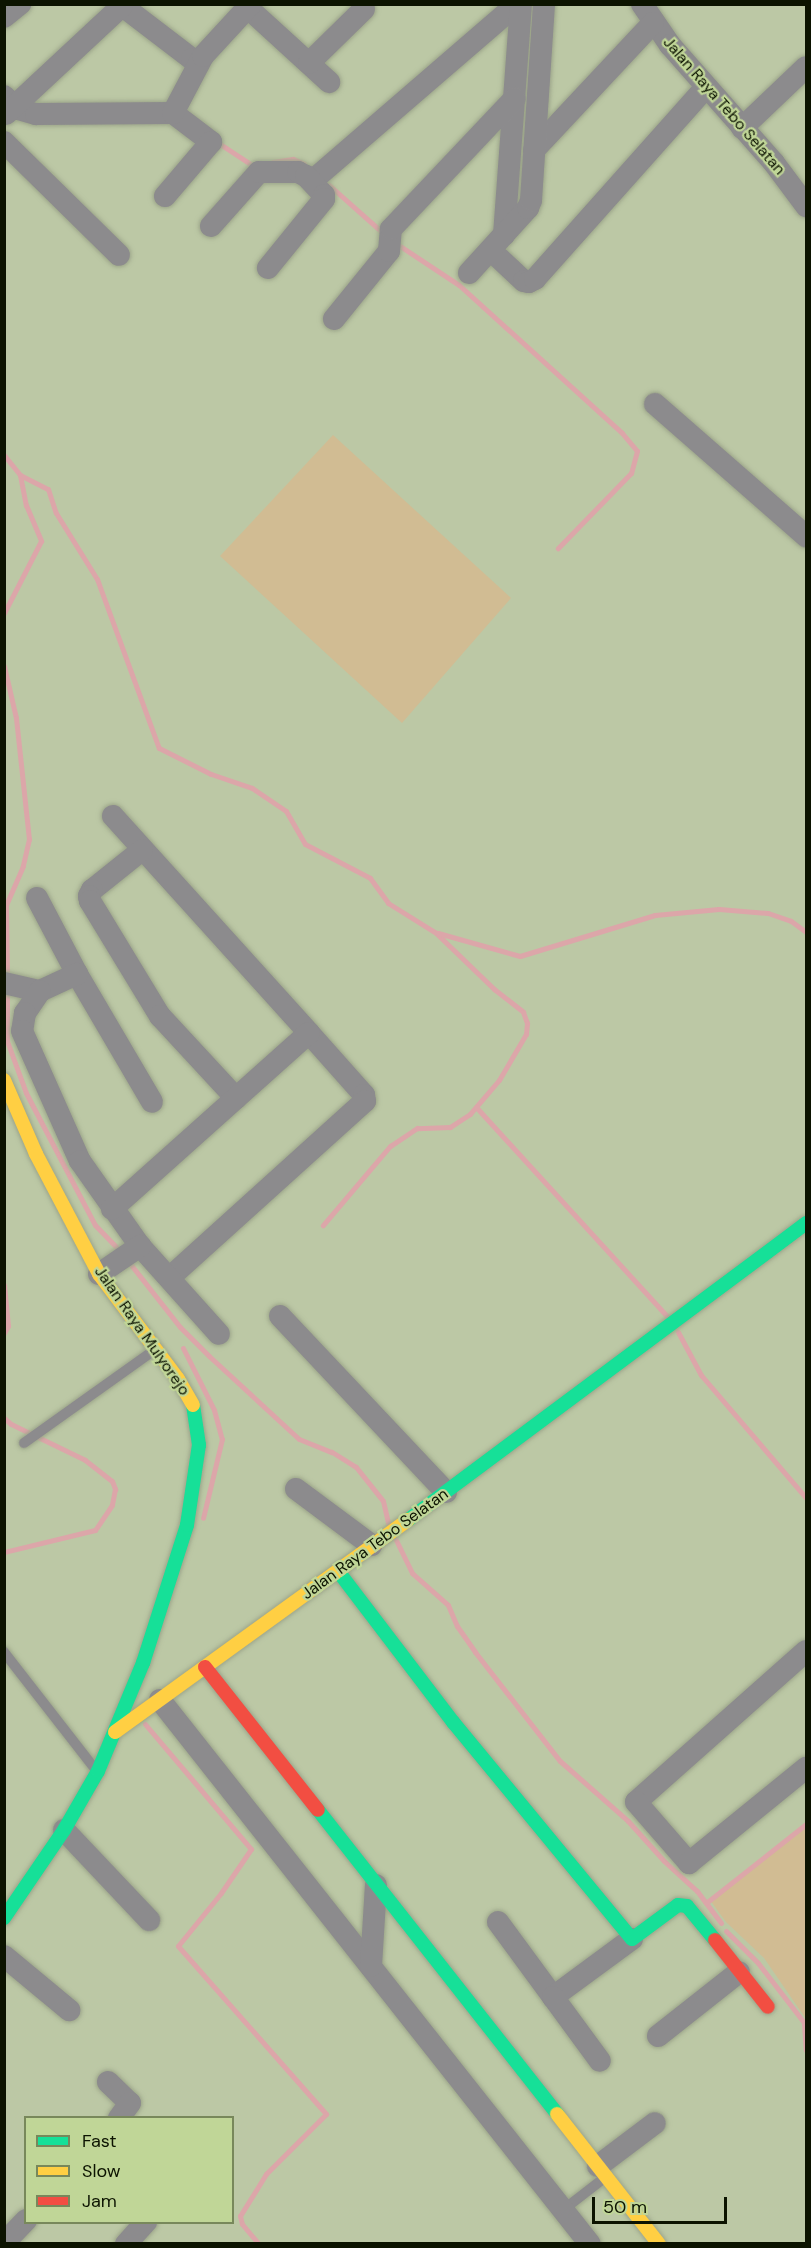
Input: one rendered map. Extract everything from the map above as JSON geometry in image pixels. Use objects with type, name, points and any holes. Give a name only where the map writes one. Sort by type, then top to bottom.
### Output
[{"type":"street","points":[[4,17],[20,4]]},
{"type":"street","points":[[469,273],[504,235],[531,200],[534,155],[523,85],[519,4]]},
{"type":"street","points":[[312,181],[519,4]]},
{"type":"street","points":[[504,235],[511,159],[523,85],[544,4]]},
{"type":"street","points":[[165,196],[211,142],[174,110],[49,114],[27,112],[12,104],[121,5],[192,59],[200,61]]},
{"type":"street","points":[[174,110],[200,61],[250,6],[329,82]]},
{"type":"street","points":[[309,63],[364,9]]},
{"type":"street","points":[[511,159],[534,155],[647,14]]},
{"type":"street","name":"Jalan Raya Tebo Selatan","points":[[647,14],[705,88],[785,176],[807,206]]},
{"type":"street","points":[[742,128],[807,67]]},
{"type":"street","points":[[334,319],[389,251],[391,229],[523,85]]},
{"type":"street","points":[[499,258],[524,281],[529,282],[535,279],[705,88]]},
{"type":"street","points":[[4,142],[118,255]]},
{"type":"street","points":[[211,226],[259,172],[298,172],[312,181],[324,195],[322,203],[268,268]]},
{"type":"street","points":[[655,404],[807,536]]},
{"type":"street","points":[[113,816],[364,1095],[365,1101],[170,1277]]},
{"type":"street","points":[[142,850],[92,890],[89,896],[90,901],[160,1016],[236,1098]]},
{"type":"street","points":[[37,898],[76,974],[152,1102]]},
{"type":"street","points":[[76,974],[22,987],[25,1013],[22,1031],[80,1161],[112,1209],[122,1258],[170,1277],[219,1334]]},
{"type":"street","points":[[112,1209],[309,1033]]},
{"type":"street","name":"Jalan Raya Mulyorejo","points":[[4,1080],[36,1154],[122,1258],[156,1349],[193,1402],[199,1445],[187,1525],[166,1594],[115,1732]]},
{"type":"street","name":"Jalan Raya Tebo Selatan","points":[[115,1732],[446,1492],[807,1223]]},
{"type":"street","points":[[280,1316],[446,1492]]},
{"type":"street","points":[[296,1489],[376,1541]]},
{"type":"street","points":[[338,1571],[446,1713],[632,1939]]},
{"type":"street","points":[[807,1652],[636,1802],[689,1863],[807,1768]]},
{"type":"street","points":[[205,1666],[659,2244]]},
{"type":"street","points":[[160,1700],[590,2244]]},
{"type":"street","points":[[4,1918],[64,1830],[98,1771],[115,1732]]},
{"type":"street","points":[[64,1830],[149,1920]]},
{"type":"street","points":[[371,1966],[376,1885]]},
{"type":"street","points":[[553,1997],[682,1904],[768,2007]]},
{"type":"street","points":[[498,1922],[600,2061]]},
{"type":"street","points":[[4,1956],[69,2010]]},
{"type":"street","points":[[658,2036],[739,1971]]},
{"type":"street","points":[[108,2082],[130,2103],[120,2116]]},
{"type":"street","points":[[602,2171],[655,2123]]},
{"type":"street","points":[[4,2243],[24,2222]]},
{"type":"street","points":[[126,2244],[145,2224]]},
{"type":"lane","points":[[24,1443],[156,1349]]},
{"type":"lane","points":[[4,1652],[98,1771]]},
{"type":"lane","points":[[563,2210],[602,2171]]},
{"type":"shaded area","points":[[333,435],[511,598],[402,723],[220,556]]},
{"type":"shaded area","points":[[806,1824],[806,2019],[764,1958],[726,1922],[710,1900]]},
{"type":"waterway","points":[[217,142],[252,165],[258,164]]},
{"type":"waterway","points":[[273,162],[293,159],[304,164]]},
{"type":"waterway","points":[[329,185],[383,233]]},
{"type":"waterway","points":[[397,244],[459,285],[622,433],[637,451],[631,473],[558,548]]},
{"type":"waterway","points":[[4,455],[20,475],[26,505],[41,541],[4,613]]},
{"type":"waterway","points":[[20,475],[48,489],[56,513],[97,579],[159,748],[211,774],[252,788],[286,811],[305,844],[370,878],[388,903],[436,933],[494,989],[523,1012],[527,1023],[526,1034],[499,1080],[470,1114],[450,1127],[417,1128],[390,1146],[323,1225]]},
{"type":"waterway","points":[[4,666],[16,718],[29,839],[23,866],[6,905],[7,979]]},
{"type":"waterway","points":[[438,933],[520,956],[655,915],[719,909],[768,913],[791,921],[806,932]]},
{"type":"waterway","points":[[7,988],[7,1041],[26,1093],[95,1225],[122,1253]]},
{"type":"waterway","points":[[476,1107],[667,1316]]},
{"type":"waterway","points":[[128,1261],[180,1327],[299,1439],[332,1452],[356,1467],[383,1501],[388,1523]]},
{"type":"waterway","points":[[4,1285],[8,1326],[4,1333]]},
{"type":"waterway","points":[[678,1332],[701,1375],[806,1498]]},
{"type":"waterway","points":[[183,1348],[214,1410],[222,1439],[203,1518]]},
{"type":"waterway","points":[[4,1418],[11,1424],[85,1460],[112,1481],[115,1489],[112,1505],[95,1530],[4,1552]]},
{"type":"waterway","points":[[396,1540],[412,1573],[448,1605],[457,1626],[475,1652],[560,1761],[628,1821],[664,1861],[697,1891],[721,1923]]},
{"type":"waterway","points":[[145,1724],[251,1849],[221,1893],[178,1946],[326,2114],[266,2174],[240,2216],[242,2224],[259,2244]]},
{"type":"waterway","points":[[706,1903],[806,1824]]},
{"type":"waterway","points":[[726,1931],[758,1963],[806,2025]]},
{"type":"waterway","points":[[804,2024],[806,2050]]},
{"type":"traffic: fast","points":[[408,1520],[806,1223]]},
{"type":"traffic: fast","points":[[4,1918],[64,1830],[98,1771],[143,1663],[187,1525],[199,1445],[193,1405]]},
{"type":"traffic: fast","points":[[338,1571],[453,1722],[632,1939],[678,1905],[687,1906],[715,1940]]},
{"type":"traffic: fast","points":[[318,1810],[557,2114]]},
{"type":"traffic: slow","points":[[4,1080],[36,1154],[99,1274],[178,1379],[193,1405]]},
{"type":"traffic: slow","points":[[115,1732],[408,1520]]},
{"type":"traffic: slow","points":[[557,2114],[659,2244]]},
{"type":"traffic: jam","points":[[205,1667],[318,1810]]},
{"type":"traffic: jam","points":[[715,1940],[768,2007]]}]
